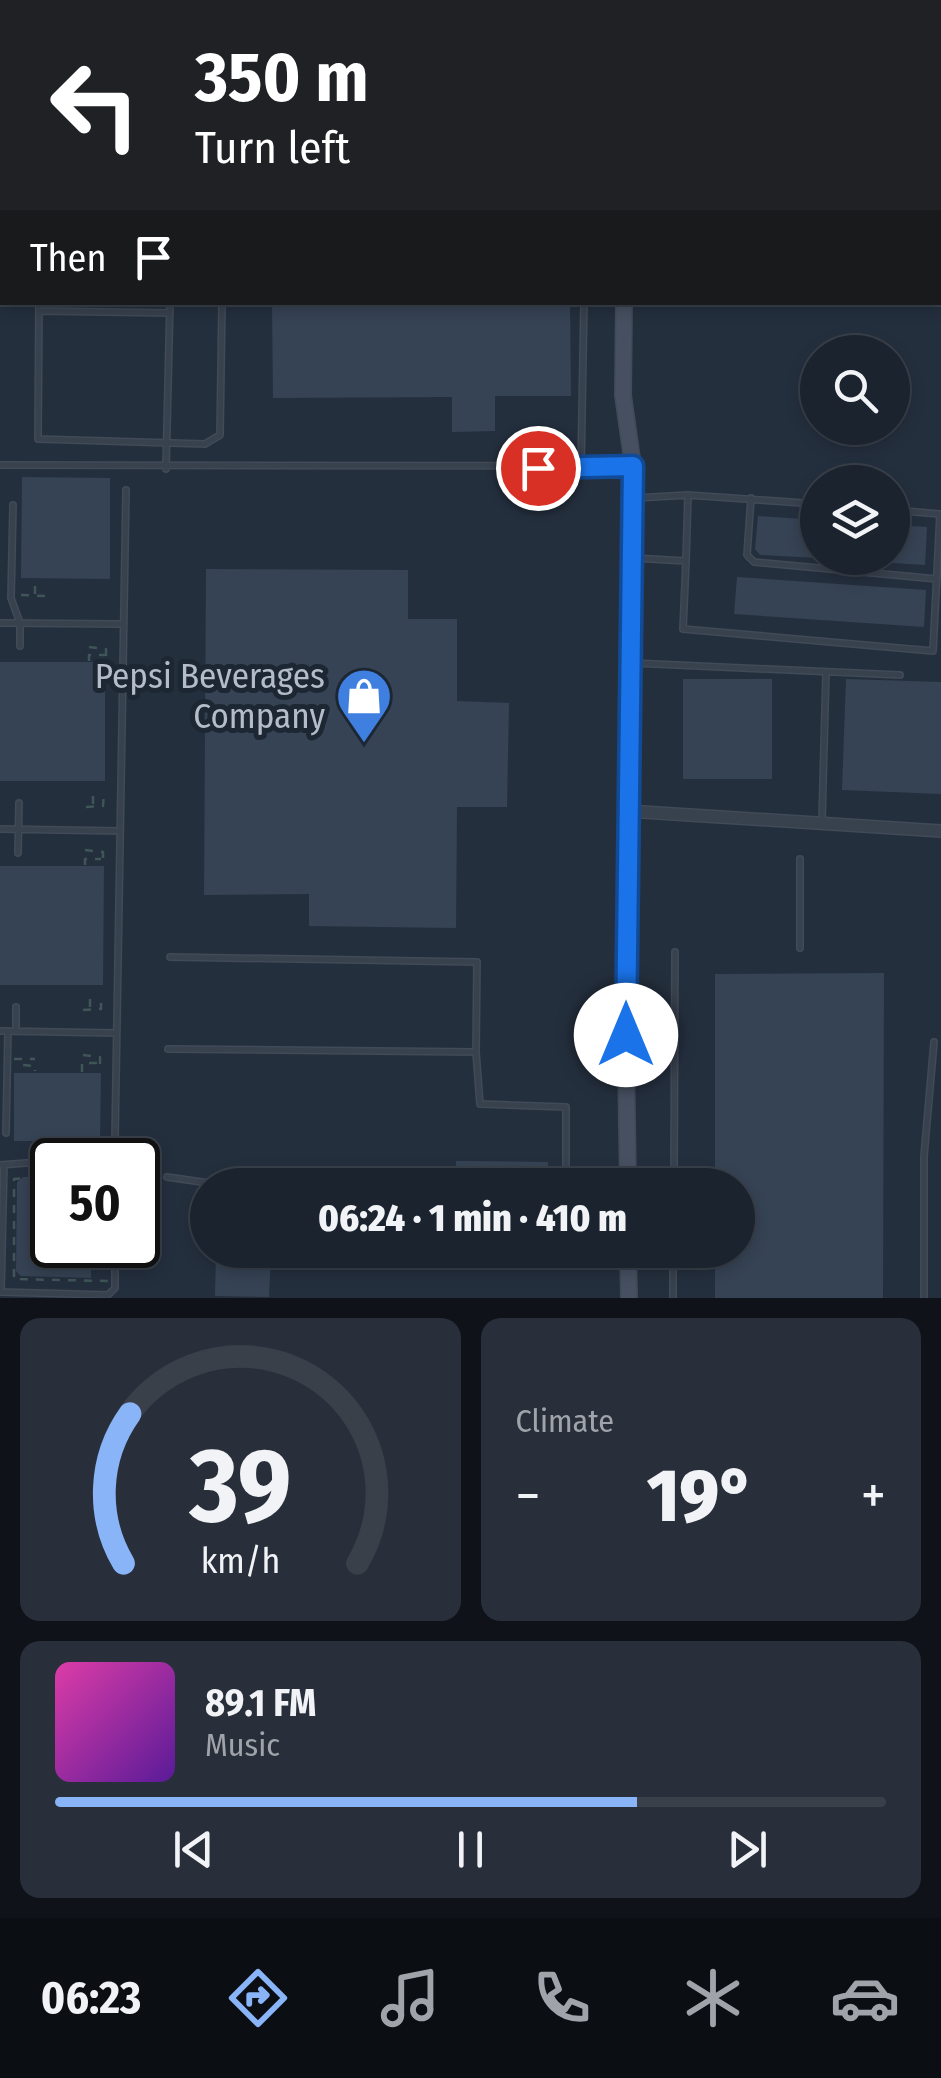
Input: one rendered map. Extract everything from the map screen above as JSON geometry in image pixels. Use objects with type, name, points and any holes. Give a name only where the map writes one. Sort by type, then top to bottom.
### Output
[{"type":"main road","points":[[624,305],[623,394],[633,466],[628,1168]]},
{"type":"main road","points":[[628,1268],[629,1298]]},
{"type":"street","points":[[628,810],[941,831]]},
{"type":"lane","points":[[166,469],[170,305]]},
{"type":"lane","points":[[170,313],[39,307],[38,438],[206,444],[220,435],[222,305]]},
{"type":"lane","points":[[580,468],[584,305]]},
{"type":"lane","points":[[0,465],[166,469],[633,466]]},
{"type":"lane","points":[[116,1138],[126,490]]},
{"type":"lane","points":[[633,498],[688,495],[800,502]]},
{"type":"lane","points":[[688,495],[683,629],[933,650],[940,514],[910,512]]},
{"type":"lane","points":[[751,498],[747,555],[754,562],[937,578]]},
{"type":"lane","points":[[13,505],[11,598],[20,623],[20,646]]},
{"type":"lane","points":[[632,558],[686,561]]},
{"type":"lane","points":[[0,622],[124,624]]},
{"type":"lane","points":[[630,663],[900,676]]},
{"type":"lane","points":[[822,824],[826,672]]},
{"type":"lane","points":[[18,852],[19,803]]},
{"type":"lane","points":[[0,828],[120,831]]},
{"type":"lane","points":[[800,859],[800,948]]},
{"type":"lane","points":[[674,1168],[675,952]]},
{"type":"lane","points":[[170,957],[477,962],[480,1104],[566,1107],[566,1168]]},
{"type":"lane","points":[[6,1133],[8,1031],[16,1007]]},
{"type":"lane","points":[[8,1031],[116,1033]]},
{"type":"lane","points":[[924,1298],[924,1156],[934,1042]]},
{"type":"lane","points":[[168,1048],[476,1052]]},
{"type":"lane","points":[[30,1163],[2,1165],[1,1292],[108,1295],[115,1268]]},
{"type":"lane","points":[[167,1176],[190,1180]]},
{"type":"lane","points":[[673,1298],[674,1268]]},
{"type":"path","points":[[35,583],[35,595]]},
{"type":"path","points":[[20,595],[45,596]]},
{"type":"path","points":[[89,647],[106,649],[106,658],[89,655],[89,661]]},
{"type":"path","points":[[93,790],[93,805]]},
{"type":"path","points":[[86,807],[104,806],[104,791]]},
{"type":"path","points":[[85,850],[103,852],[103,862],[86,859],[85,865]]},
{"type":"path","points":[[90,994],[90,1009]]},
{"type":"path","points":[[83,1010],[101,1009],[101,995]]},
{"type":"path","points":[[83,1055],[100,1057],[100,1072]]},
{"type":"path","points":[[12,1059],[35,1059]]},
{"type":"path","points":[[23,1059],[23,1068],[35,1066],[34,1071]]},
{"type":"path","points":[[82,1072],[82,1063],[100,1064]]},
{"type":"path","points":[[30,1177],[14,1178],[14,1279],[115,1280]]},
{"type":"building","points":[[272,305],[570,305],[571,396],[495,396],[495,431],[452,432],[452,397],[273,398]]},
{"type":"building","points":[[22,477],[110,478],[110,579],[21,578]]},
{"type":"building","points":[[758,516],[800,519],[800,557],[760,555],[755,549]]},
{"type":"building","points":[[910,526],[927,527],[925,565],[910,564]]},
{"type":"building","points":[[206,569],[408,570],[408,619],[457,619],[457,701],[509,703],[507,807],[457,807],[456,928],[309,926],[309,894],[204,895]]},
{"type":"building","points":[[737,577],[926,590],[924,627],[734,614]]},
{"type":"building","points":[[0,662],[105,662],[105,781],[0,781]]},
{"type":"building","points":[[683,679],[772,679],[772,779],[683,779]]},
{"type":"building","points":[[846,679],[941,682],[941,794],[842,790]]},
{"type":"building","points":[[0,866],[104,866],[103,985],[0,985]]},
{"type":"building","points":[[884,973],[883,1298],[715,1298],[715,1268],[755,1268],[755,1168],[715,1168],[715,974]]},
{"type":"building","points":[[14,1073],[101,1073],[100,1138],[14,1141]]},
{"type":"building","points":[[456,1161],[548,1162],[548,1168],[456,1168]]},
{"type":"building","points":[[30,1177],[30,1268],[91,1268],[91,1278],[21,1276],[16,1271],[17,1182]]},
{"type":"building","points":[[216,1268],[270,1268],[269,1297],[215,1296]]},
{"type":"place","name":"Pepsi Beverages Company","points":[[364,745]]},
{"type":"route","points":[[538,468],[633,466],[626,1035]]}]
